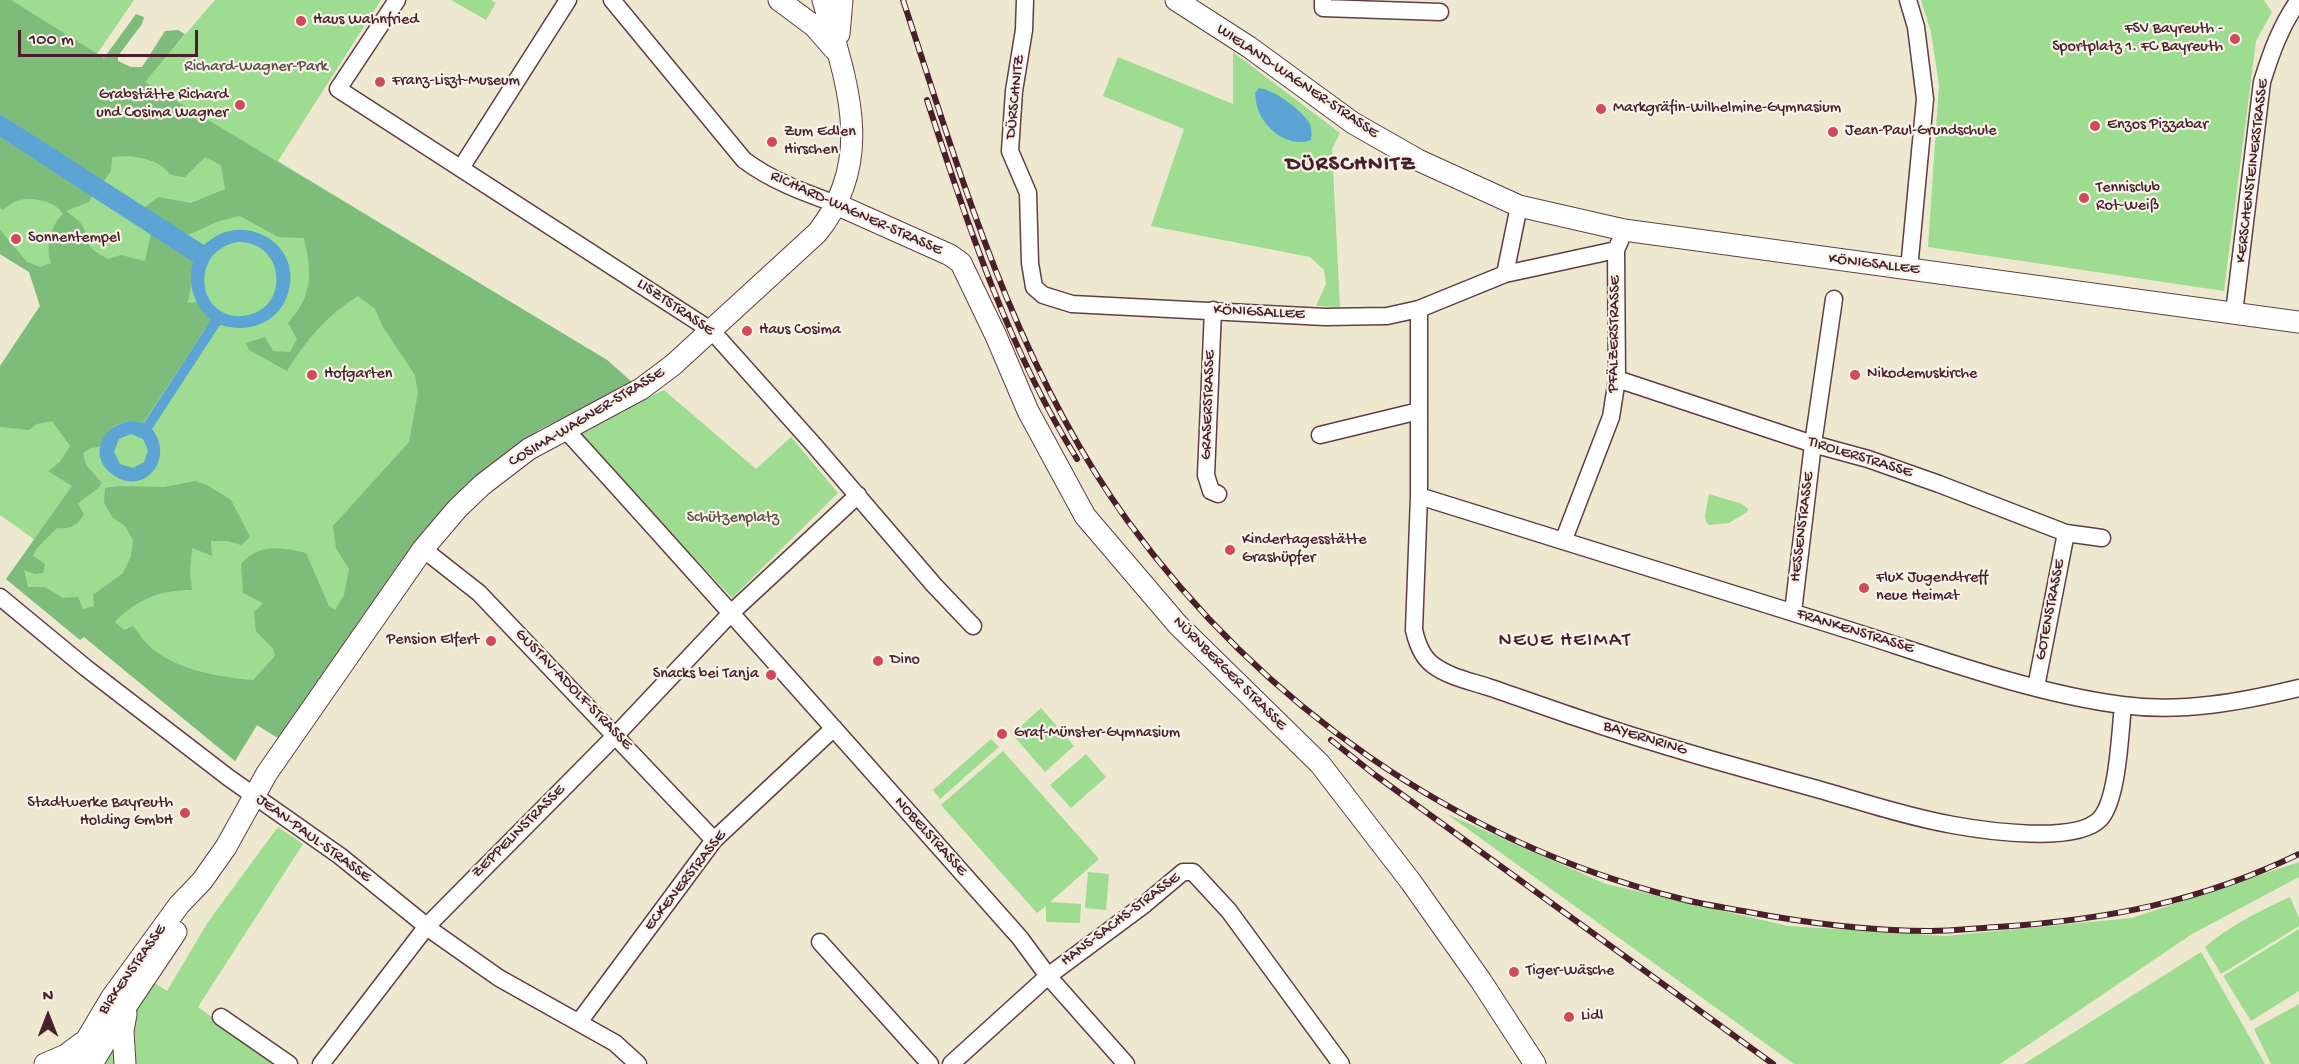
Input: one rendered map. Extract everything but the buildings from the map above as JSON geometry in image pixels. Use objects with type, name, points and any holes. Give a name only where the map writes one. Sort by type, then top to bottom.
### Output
[{"type":"main road","points":[[779,0],[814,26],[832,45],[840,58]]},
{"type":"main road","points":[[823,0],[840,58]]},
{"type":"main road","points":[[840,58],[839,14],[842,0]]},
{"type":"main road","name":"WIELAND-WAGNER-STRASSE","points":[[1176,0],[1249,47],[1353,123],[1418,160],[1519,206]]},
{"type":"main road","name":"COSIMA-WAGNER-STRASSE","points":[[254,796],[423,549],[482,485],[529,450],[641,389],[673,365],[817,233],[836,204],[846,176],[853,128],[851,104],[840,58]]},
{"type":"main road","name":"RICHARD-WAGNER-STRASSE","points":[[836,204],[950,255],[961,263]]},
{"type":"main road","name":"KÖNIGSALLEE","points":[[1519,206],[1620,240],[1909,269],[2299,322]]},
{"type":"main road","name":"NÜRNBERGER STRASSE","points":[[961,263],[1028,411],[1085,516],[1178,625],[1320,764],[1412,882],[1481,981],[1534,1064]]},
{"type":"main road","name":"BIRKENSTRASSE","points":[[72,1064],[112,997],[179,905],[202,881],[225,848],[254,796]]},
{"type":"main road","name":"BIRKENSTRASSE","points":[[92,1064],[127,1005],[190,911],[202,881]]},
{"type":"main road","points":[[125,1064],[123,1031],[127,1005]]},
{"type":"main road","points":[[45,1064],[66,1055],[83,1043]]},
{"type":"street","name":"LISZTSTRASSE","points":[[398,0],[338,89],[712,331],[858,495],[934,585],[973,626]]},
{"type":"street","points":[[461,168],[568,0]]},
{"type":"street","name":"RICHARD-WAGNER-STRASSE","points":[[612,0],[744,160],[783,184],[836,204]]},
{"type":"street","name":"DÜRSCHNITZ","points":[[1025,0],[1024,30],[1014,91],[1010,151],[1028,193],[1030,263]]},
{"type":"street","points":[[1323,0],[1323,8],[1440,12]]},
{"type":"street","points":[[1908,0],[1917,35],[1925,99],[1909,269]]},
{"type":"street","name":"KERSCHENSTEINERSTRASSE","points":[[2234,313],[2262,82],[2272,48],[2299,0]]},
{"type":"street","points":[[1505,274],[1519,206]]},
{"type":"street","name":"KÖNIGSALLEE","points":[[1030,263],[1034,287],[1043,295],[1072,304],[1350,318],[1387,316],[1419,309],[1505,274],[1620,240]]},
{"type":"street","name":"PFÄLZERSTRASSE","points":[[1564,539],[1611,417],[1617,379],[1620,240]]},
{"type":"street","name":"HESSENSTRASSE","points":[[1793,612],[1813,444],[1834,299]]},
{"type":"street","name":"BAYERNRING","points":[[1419,309],[1419,496],[1414,630],[1416,643],[1432,664],[1456,676],[1602,726],[1727,764],[1926,820],[1982,830],[2025,834],[2079,830],[2100,819],[2112,795],[2123,705]]},
{"type":"street","name":"GRASERSTRASSE","points":[[1213,310],[1206,475],[1210,491],[1218,494]]},
{"type":"street","name":"TIROLERSTRASSE","points":[[1617,379],[1813,444],[1868,459],[2066,533],[2102,538]]},
{"type":"street","points":[[1320,435],[1419,411]]},
{"type":"street","points":[[565,429],[677,550],[731,613],[858,495]]},
{"type":"street","name":"FRANKENSTRASSE","points":[[1419,496],[1564,539],[2036,687],[2123,705],[2213,705],[2299,688]]},
{"type":"street","name":"GOTENSTRASSE","points":[[2036,687],[2066,533]]},
{"type":"street","name":"GUSTAV-ADOLF-STRASSE","points":[[423,549],[479,593],[714,840]]},
{"type":"street","name":"JEAN-PAUL-STRASSE","points":[[0,597],[86,668],[254,796],[340,856],[427,926],[499,978],[615,1044],[638,1064]]},
{"type":"street","name":"NOBELSTRASSE","points":[[731,613],[1020,938],[1048,976],[1126,1064]]},
{"type":"street","name":"ZEPPELINSTRASSE","points":[[321,1064],[427,926],[616,735],[731,613]]},
{"type":"street","name":"ECKENERSTRASSE","points":[[579,1022],[714,840],[834,728]]},
{"type":"street","name":"HANS-SACHS-STRASSE","points":[[951,1064],[1048,976],[1145,904],[1183,872],[1193,872],[1229,912],[1341,1064]]},
{"type":"street","points":[[820,942],[930,1064]]},
{"type":"street","points":[[221,1017],[289,1064]]},
{"type":"green space","name":"Hofgarten","points":[[0,0],[134,0],[97,54],[144,82],[215,0],[381,0],[278,161],[607,360],[634,384],[540,429],[476,477],[426,530],[278,738],[257,725],[235,761],[84,637],[80,640],[6,579],[35,540],[0,515],[0,366],[40,306],[29,272],[0,254]]},
{"type":"green space","name":"Hofgarten","points":[[0,0],[11,0],[104,58],[136,14],[144,17],[142,24],[118,56],[118,61],[131,67],[142,67],[165,31],[178,30],[185,34],[145,82],[607,360],[634,384],[540,429],[476,477],[426,530],[278,738],[257,725],[235,761],[84,637],[80,640],[6,579],[72,486],[48,471],[60,462],[70,446],[52,421],[37,424],[29,430],[0,427],[0,366],[40,306],[29,272],[0,254],[0,230],[27,262],[40,267],[51,263],[50,237],[55,224],[63,214],[54,205],[35,199],[14,202],[3,210],[0,208],[0,137],[92,196],[89,202],[66,211],[81,223],[89,244],[99,254],[108,259],[121,255],[145,261],[151,234],[194,262],[187,303],[196,302],[211,320],[143,423],[128,422],[116,425],[99,447],[91,448],[83,453],[86,465],[102,483],[97,490],[78,504],[84,514],[79,521],[70,527],[57,528],[36,549],[33,556],[45,564],[43,573],[35,574],[24,570],[28,587],[45,587],[63,598],[78,597],[83,609],[94,606],[93,595],[123,573],[131,556],[133,541],[126,527],[112,517],[104,503],[105,488],[164,487],[195,481],[207,485],[231,500],[250,537],[241,545],[228,541],[211,541],[212,556],[192,548],[190,571],[192,590],[180,590],[150,597],[132,607],[115,622],[124,630],[133,626],[145,642],[158,653],[183,666],[225,677],[253,680],[275,656],[273,649],[256,631],[254,612],[263,603],[243,593],[241,564],[255,553],[271,548],[306,553],[329,606],[335,610],[344,595],[349,569],[336,548],[333,526],[409,442],[418,393],[415,375],[383,327],[375,309],[358,296],[318,329],[301,349],[287,371],[249,350],[246,343],[265,337],[273,351],[290,352],[297,339],[288,323],[302,303],[308,283],[309,273],[304,238],[278,237],[240,216],[219,221],[188,235],[144,208],[158,197],[191,203],[225,189],[221,165],[205,157],[185,177],[171,175],[160,165],[143,158],[112,157],[111,171],[103,182],[0,114]]},
{"type":"green space","points":[[451,0],[491,0],[496,3],[486,20]]},
{"type":"green space","name":"Tennisclub Rot-Weiß","points":[[1921,0],[2264,0],[2272,12],[2256,41],[2224,291],[1928,247],[1939,85],[1931,32]]},
{"type":"green space","points":[[1233,52],[1340,133],[1332,149],[1340,307],[1316,306],[1326,284],[1324,270],[1310,257],[1151,226],[1184,129],[1103,96],[1118,57],[1233,104]]},
{"type":"green space","name":"Schützenplatz","points":[[664,390],[756,469],[791,437],[838,493],[732,598],[577,432]]},
{"type":"green space","points":[[1709,494],[1742,504],[1748,509],[1747,512],[1729,523],[1709,525],[1705,515]]},
{"type":"green space","points":[[1041,708],[1074,746],[1045,772],[1012,734]]},
{"type":"green space","points":[[991,739],[999,747],[940,799],[933,790]]},
{"type":"green space","points":[[1003,751],[1099,859],[1050,902],[1081,904],[1080,923],[1046,922],[1046,906],[1037,913],[941,805]]},
{"type":"green space","points":[[1086,754],[1106,777],[1071,808],[1050,785]]},
{"type":"green space","points":[[1447,814],[1606,884],[1788,926],[1946,936],[2132,918],[2299,862],[2299,877],[2192,934],[2000,1064],[1794,1064]]},
{"type":"green space","points":[[278,827],[303,844],[198,1007],[276,1064],[102,1064],[153,982],[167,991],[208,922]]},
{"type":"green space","points":[[1088,872],[1109,874],[1106,910],[1085,908]]},
{"type":"green space","points":[[2290,897],[2299,918],[2299,926],[2221,974],[2205,947],[2246,919]]},
{"type":"green space","points":[[2299,929],[2299,991],[2251,1021],[2223,976]]},
{"type":"green space","points":[[2201,952],[2265,1064],[2024,1064]]},
{"type":"green space","points":[[2299,1004],[2299,1064],[2271,1064],[2254,1029]]},
{"type":"water","points":[[1259,88],[1286,100],[1299,111],[1308,121],[1312,132],[1311,140],[1295,142],[1287,140],[1268,126],[1258,110],[1255,93]]},
{"type":"water","points":[[0,114],[204,245],[228,231],[248,230],[274,242],[286,258],[290,275],[288,294],[280,310],[265,322],[245,328],[220,325],[152,429],[160,452],[153,472],[145,478],[135,481],[124,480],[112,474],[104,465],[100,455],[100,446],[104,436],[111,429],[132,421],[144,423],[211,320],[200,308],[193,294],[191,271],[193,262],[0,137]],"holes":[[[238,242],[254,245],[266,252],[273,264],[276,277],[275,290],[269,302],[259,311],[243,316],[228,314],[216,307],[208,297],[204,284],[205,270],[211,258],[222,248]],[[131,434],[143,439],[148,450],[144,462],[133,468],[120,464],[114,452],[119,439]]]},
{"type":"railway","points":[[903,0],[970,202],[1022,335],[1053,399],[1088,460],[1127,520],[1180,587],[1238,649],[1302,706],[1370,757],[1441,802],[1517,841],[1596,873],[1678,898],[1790,919],[1884,930],[1956,930],[2037,924],[2114,913],[2152,906],[2225,885],[2299,854]]},
{"type":"railway","points":[[927,100],[991,284],[1030,373],[1077,459]]},
{"type":"railway","points":[[1331,740],[1375,775],[1773,1064]]},
{"type":"place","name":"Haus Wahnfried","points":[[301,21]]},
{"type":"place","name":"FSV Bayreuth - Sportplatz 1. FC Bayreuth","points":[[2235,39]]},
{"type":"place","name":"Franz-Liszt-Museum","points":[[380,82]]},
{"type":"place","name":"Grabstätte Richard und Cosima Wagner","points":[[240,105]]},
{"type":"place","name":"Markgräfin-Wilhelmine-Gymnasium","points":[[1601,109]]},
{"type":"place","name":"Enzos Pizzabar","points":[[2095,126]]},
{"type":"place","name":"Jean-Paul-Grundschule","points":[[1833,132]]},
{"type":"place","name":"Zum Edlen Hirschen","points":[[772,142]]},
{"type":"place","name":"Tennisclub Rot-Weiß","points":[[2084,198]]},
{"type":"place","name":"Sonnentempel","points":[[16,239]]},
{"type":"place","name":"Haus Cosima","points":[[747,331]]},
{"type":"place","name":"Hofgarten","points":[[312,375]]},
{"type":"place","name":"Nikodemuskirche","points":[[1855,375]]},
{"type":"place","name":"Kindertagesstätte Grashüpfer","points":[[1230,550]]},
{"type":"place","name":"Flux Jugendtreff neue Heimat","points":[[1864,588]]},
{"type":"place","name":"Pension Elfert","points":[[491,641]]},
{"type":"place","name":"Dino","points":[[878,661]]},
{"type":"place","name":"Snacks bei Tanja","points":[[771,675]]},
{"type":"place","name":"Graf-Münster-Gymnasium","points":[[1002,734]]},
{"type":"place","name":"Stadtwerke Bayreuth Holding GmbH","points":[[185,813]]},
{"type":"place","name":"Tiger-Wäsche","points":[[1514,972]]},
{"type":"place","name":"Lidl","points":[[1569,1017]]},
{"type":"district","name":"DÜRSCHNITZ","points":[[1351,166]]},
{"type":"district","name":"NEUE HEIMAT","points":[[1565,642]]},
{"type":"park label","name":"Richard-Wagner-Park","points":[[256,68]]}]
